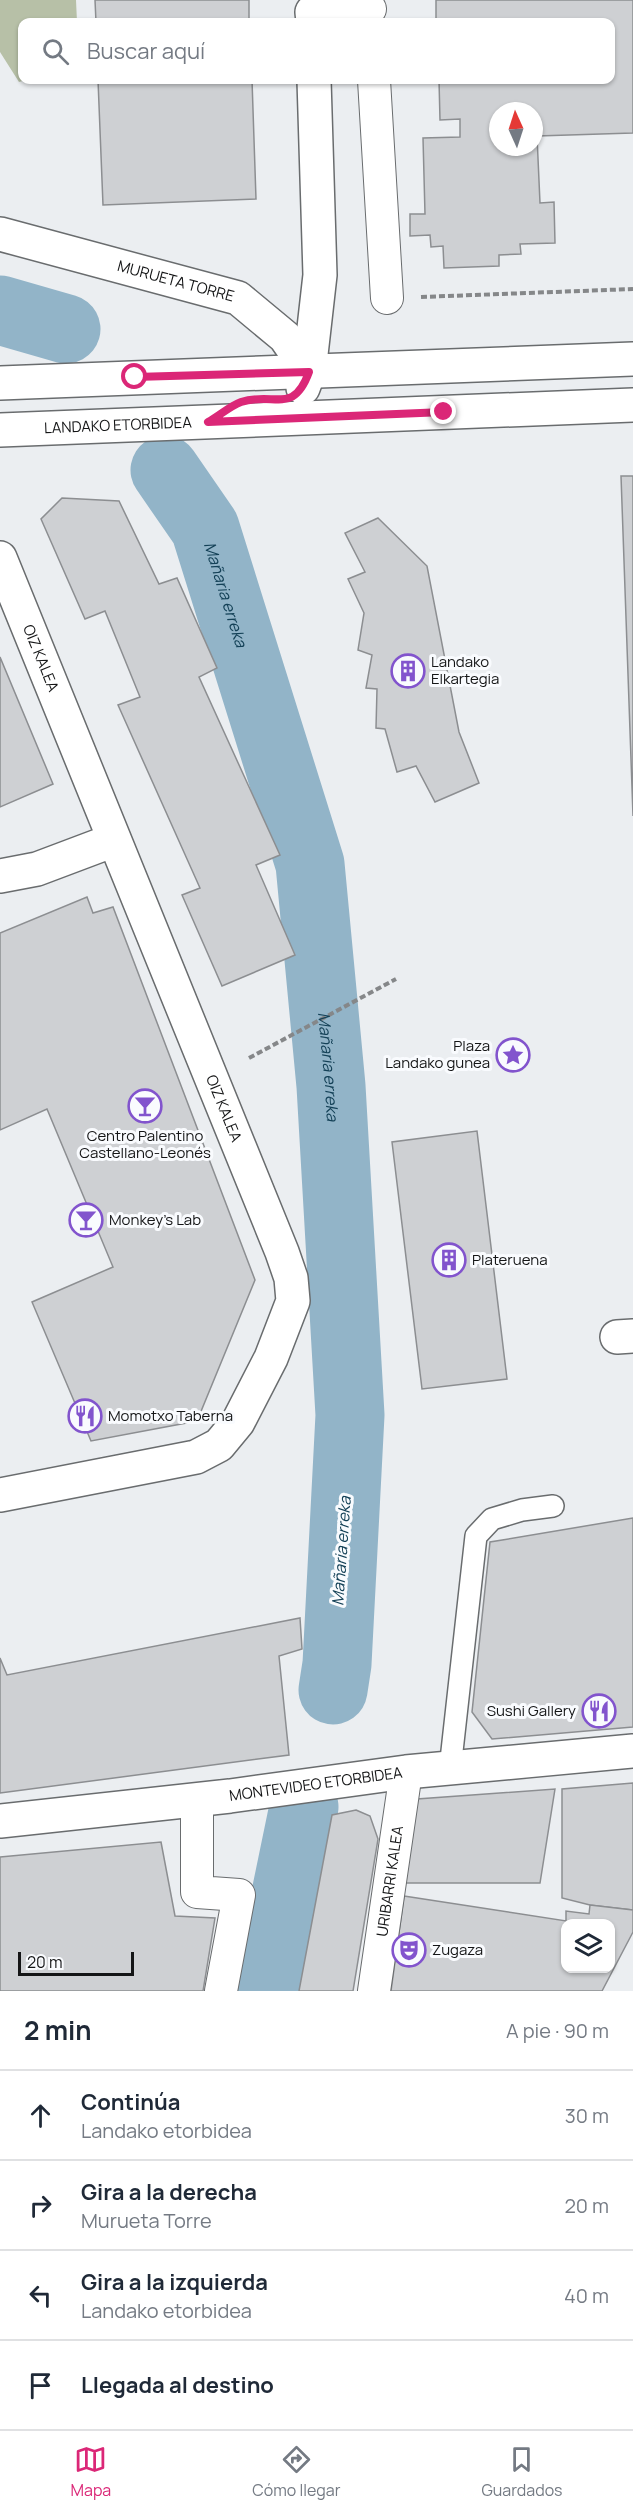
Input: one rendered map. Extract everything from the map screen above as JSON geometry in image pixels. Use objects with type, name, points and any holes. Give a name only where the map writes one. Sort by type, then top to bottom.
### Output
[{"type":"street","points":[[313,17],[370,10]]},
{"type":"street","points":[[208,422],[241,402],[292,398],[303,389],[309,372],[320,275],[314,84]]},
{"type":"street","points":[[374,84],[387,298]]},
{"type":"street","name":"MURUETA TORRE","points":[[0,234],[238,298],[285,337],[309,372]]},
{"type":"street","points":[[0,383],[633,359]]},
{"type":"street","points":[[0,401],[81,394],[95,380]]},
{"type":"street","name":"LANDAKO ETORBIDEA","points":[[0,430],[633,405]]},
{"type":"street","name":"OIZ KALEA","points":[[0,558],[282,1252],[291,1278],[293,1301],[271,1358],[238,1422],[219,1445],[196,1457],[0,1495]]},
{"type":"street","points":[[0,876],[38,869],[114,840]]},
{"type":"street","name":"MONTEVIDEO ETORBIDEA","points":[[0,1821],[197,1800],[406,1772],[633,1751]]},
{"type":"street","name":"URIBARRI KALEA","points":[[374,1991],[406,1772]]},
{"type":"street","points":[[197,1800],[197,1892],[239,1895],[221,1991]]},
{"type":"lane","points":[[450,1769],[476,1536],[492,1519],[522,1510],[553,1506]]},
{"type":"path","points":[[387,298],[633,289]]},
{"type":"path","points":[[249,1058],[396,979]]},
{"type":"green space","points":[[0,0],[76,0],[77,18],[18,18],[18,80],[0,52]]},
{"type":"building","points":[[95,0],[249,0],[249,18],[96,18]]},
{"type":"building","points":[[436,0],[633,0],[633,133],[543,136],[543,102],[489,102],[489,156],[538,156],[540,203],[554,202],[555,243],[520,244],[521,254],[499,255],[499,266],[444,268],[443,246],[431,247],[430,235],[410,236],[410,214],[425,214],[423,138],[460,137],[460,119],[440,120],[439,84],[615,84],[615,18],[436,18]]},
{"type":"building","points":[[98,84],[252,84],[256,199],[103,205]]},
{"type":"building","points":[[621,476],[633,476],[633,816]]},
{"type":"building","points":[[62,498],[119,501],[159,584],[177,578],[217,668],[199,677],[280,855],[256,865],[295,955],[222,986],[182,895],[200,888],[118,705],[140,697],[105,611],[85,619],[41,519]]},
{"type":"building","name":"Landako Elkartegia","points":[[378,518],[427,566],[459,732],[479,783],[435,802],[416,766],[397,772],[385,729],[376,728],[377,689],[366,688],[372,655],[358,650],[364,613],[348,579],[365,572],[345,533]]},
{"type":"building","points":[[0,657],[53,784],[0,807]]},
{"type":"building","points":[[87,897],[93,913],[113,907],[255,1280],[197,1421],[91,1441],[32,1302],[113,1267],[47,1109],[0,1130],[0,933]]},
{"type":"building","name":"Plateruena","points":[[477,1131],[507,1379],[422,1389],[392,1142]]},
{"type":"building","points":[[633,1518],[633,1727],[492,1739],[472,1712],[490,1542]]},
{"type":"building","points":[[300,1618],[302,1649],[279,1656],[289,1755],[0,1793],[0,1658],[7,1675]]},
{"type":"building","points":[[633,1783],[633,1910],[590,1905],[562,1898],[562,1789]]},
{"type":"building","points":[[555,1789],[540,1883],[404,1883],[417,1799]]},
{"type":"building","points":[[356,1810],[370,1816],[378,1839],[353,1991],[299,1991],[332,1815]]},
{"type":"building","points":[[161,1842],[175,1916],[215,1918],[203,1991],[0,1991],[0,1857]]},
{"type":"building","points":[[404,1896],[561,1920],[561,1973],[611,1973],[602,1991],[391,1991]]},
{"type":"building","points":[[590,1905],[633,1910],[633,1932],[615,1966],[615,1919],[566,1919],[566,1911],[589,1914]]},
{"type":"waterway","name":"Mañaria erreka","points":[[0,310],[66,329]]},
{"type":"waterway","name":"Mañaria erreka","points":[[165,470],[205,528],[310,864],[331,1086],[350,1415],[337,1664],[333,1690]]},
{"type":"waterway","name":"Mañaria erreka","points":[[266,1991],[304,1807]]},
{"type":"place","name":"Landako Elkartegia","points":[[408,671]]},
{"type":"place","name":"Plaza Landako gunea","points":[[513,1055]]},
{"type":"place","name":"Centro Palentino Castellano-Leonés","points":[[145,1106]]},
{"type":"place","name":"Monkey's Lab","points":[[86,1220]]},
{"type":"place","name":"Plateruena","points":[[449,1260]]},
{"type":"place","name":"Momotxo Taberna","points":[[85,1416]]},
{"type":"place","name":"Sushi Gallery","points":[[599,1711]]},
{"type":"place","name":"Zugaza","points":[[409,1950]]},
{"type":"route","points":[[135,377],[309,372],[303,389],[292,398],[241,402],[208,422],[444,412]]}]
